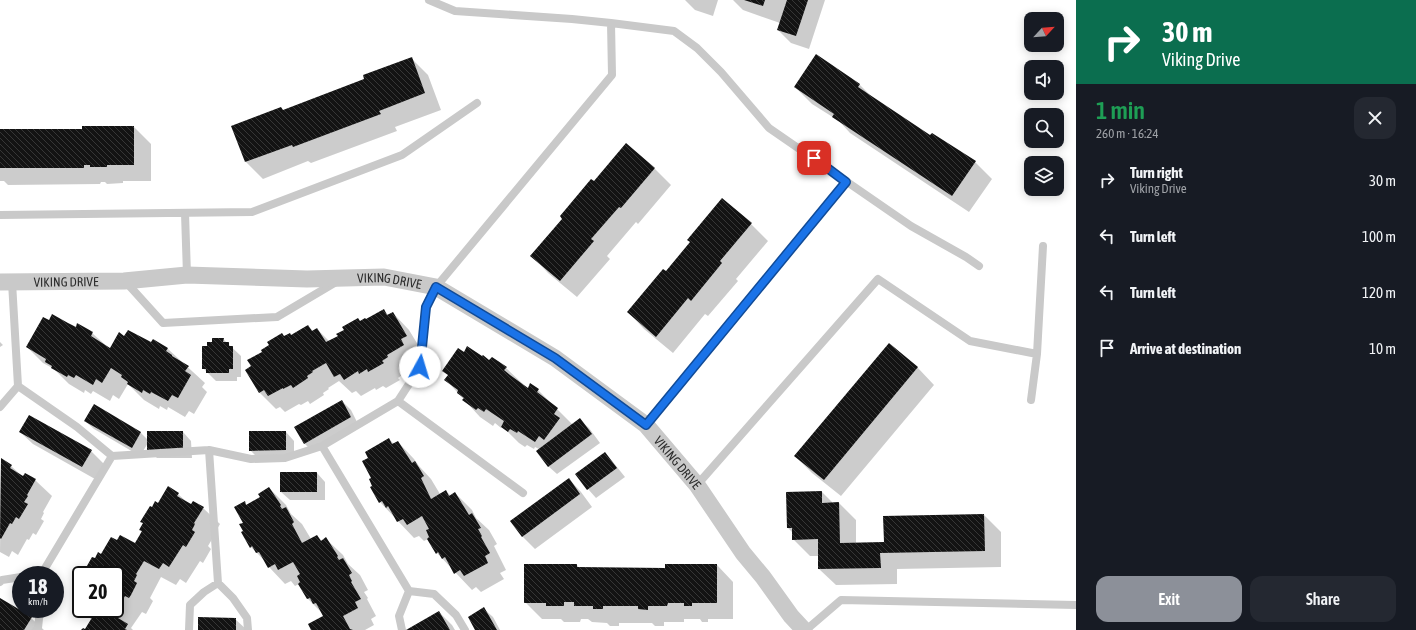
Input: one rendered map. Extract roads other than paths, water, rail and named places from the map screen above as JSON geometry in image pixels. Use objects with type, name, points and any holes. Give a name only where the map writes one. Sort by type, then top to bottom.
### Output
[{"type":"street","name":"VIKING DRIVE","points":[[6,282],[124,281],[187,275],[307,279],[384,277],[436,287],[555,358],[646,425],[697,486],[743,553],[763,577],[790,616],[805,630]]},
{"type":"lane","points":[[429,0],[455,11],[572,18],[674,31],[697,48],[721,72],[769,128],[911,226],[979,266]]},
{"type":"lane","points":[[18,386],[77,427],[112,456],[209,450],[251,459],[284,458],[322,446],[398,401],[420,367],[426,307],[436,287],[612,75],[611,23]]},
{"type":"lane","points":[[0,214],[252,212],[402,155],[478,103]]},
{"type":"lane","points":[[646,425],[846,182]]},
{"type":"lane","points":[[185,213],[187,275]]},
{"type":"lane","points":[[1031,400],[1036,354],[1043,246]]},
{"type":"lane","points":[[124,281],[163,322],[276,317],[342,278]]},
{"type":"lane","points":[[697,486],[878,279],[970,341],[1036,354]]},
{"type":"lane","points":[[0,407],[18,386],[6,282]]},
{"type":"lane","points":[[398,401],[523,493]]},
{"type":"lane","points":[[322,446],[409,591]]},
{"type":"lane","points":[[209,450],[218,583],[233,598],[247,618],[248,630]]},
{"type":"lane","points":[[45,566],[112,456]]},
{"type":"lane","points":[[0,582],[2,580],[12,578]]},
{"type":"lane","points":[[189,630],[190,605],[204,592],[218,583]]},
{"type":"lane","points":[[402,630],[399,616],[409,591]]},
{"type":"lane","points":[[409,591],[434,594],[456,615],[465,630]]},
{"type":"lane","points":[[805,630],[841,600],[1076,605]]},
{"type":"lane","points":[[36,630],[38,628],[39,618]]}]
